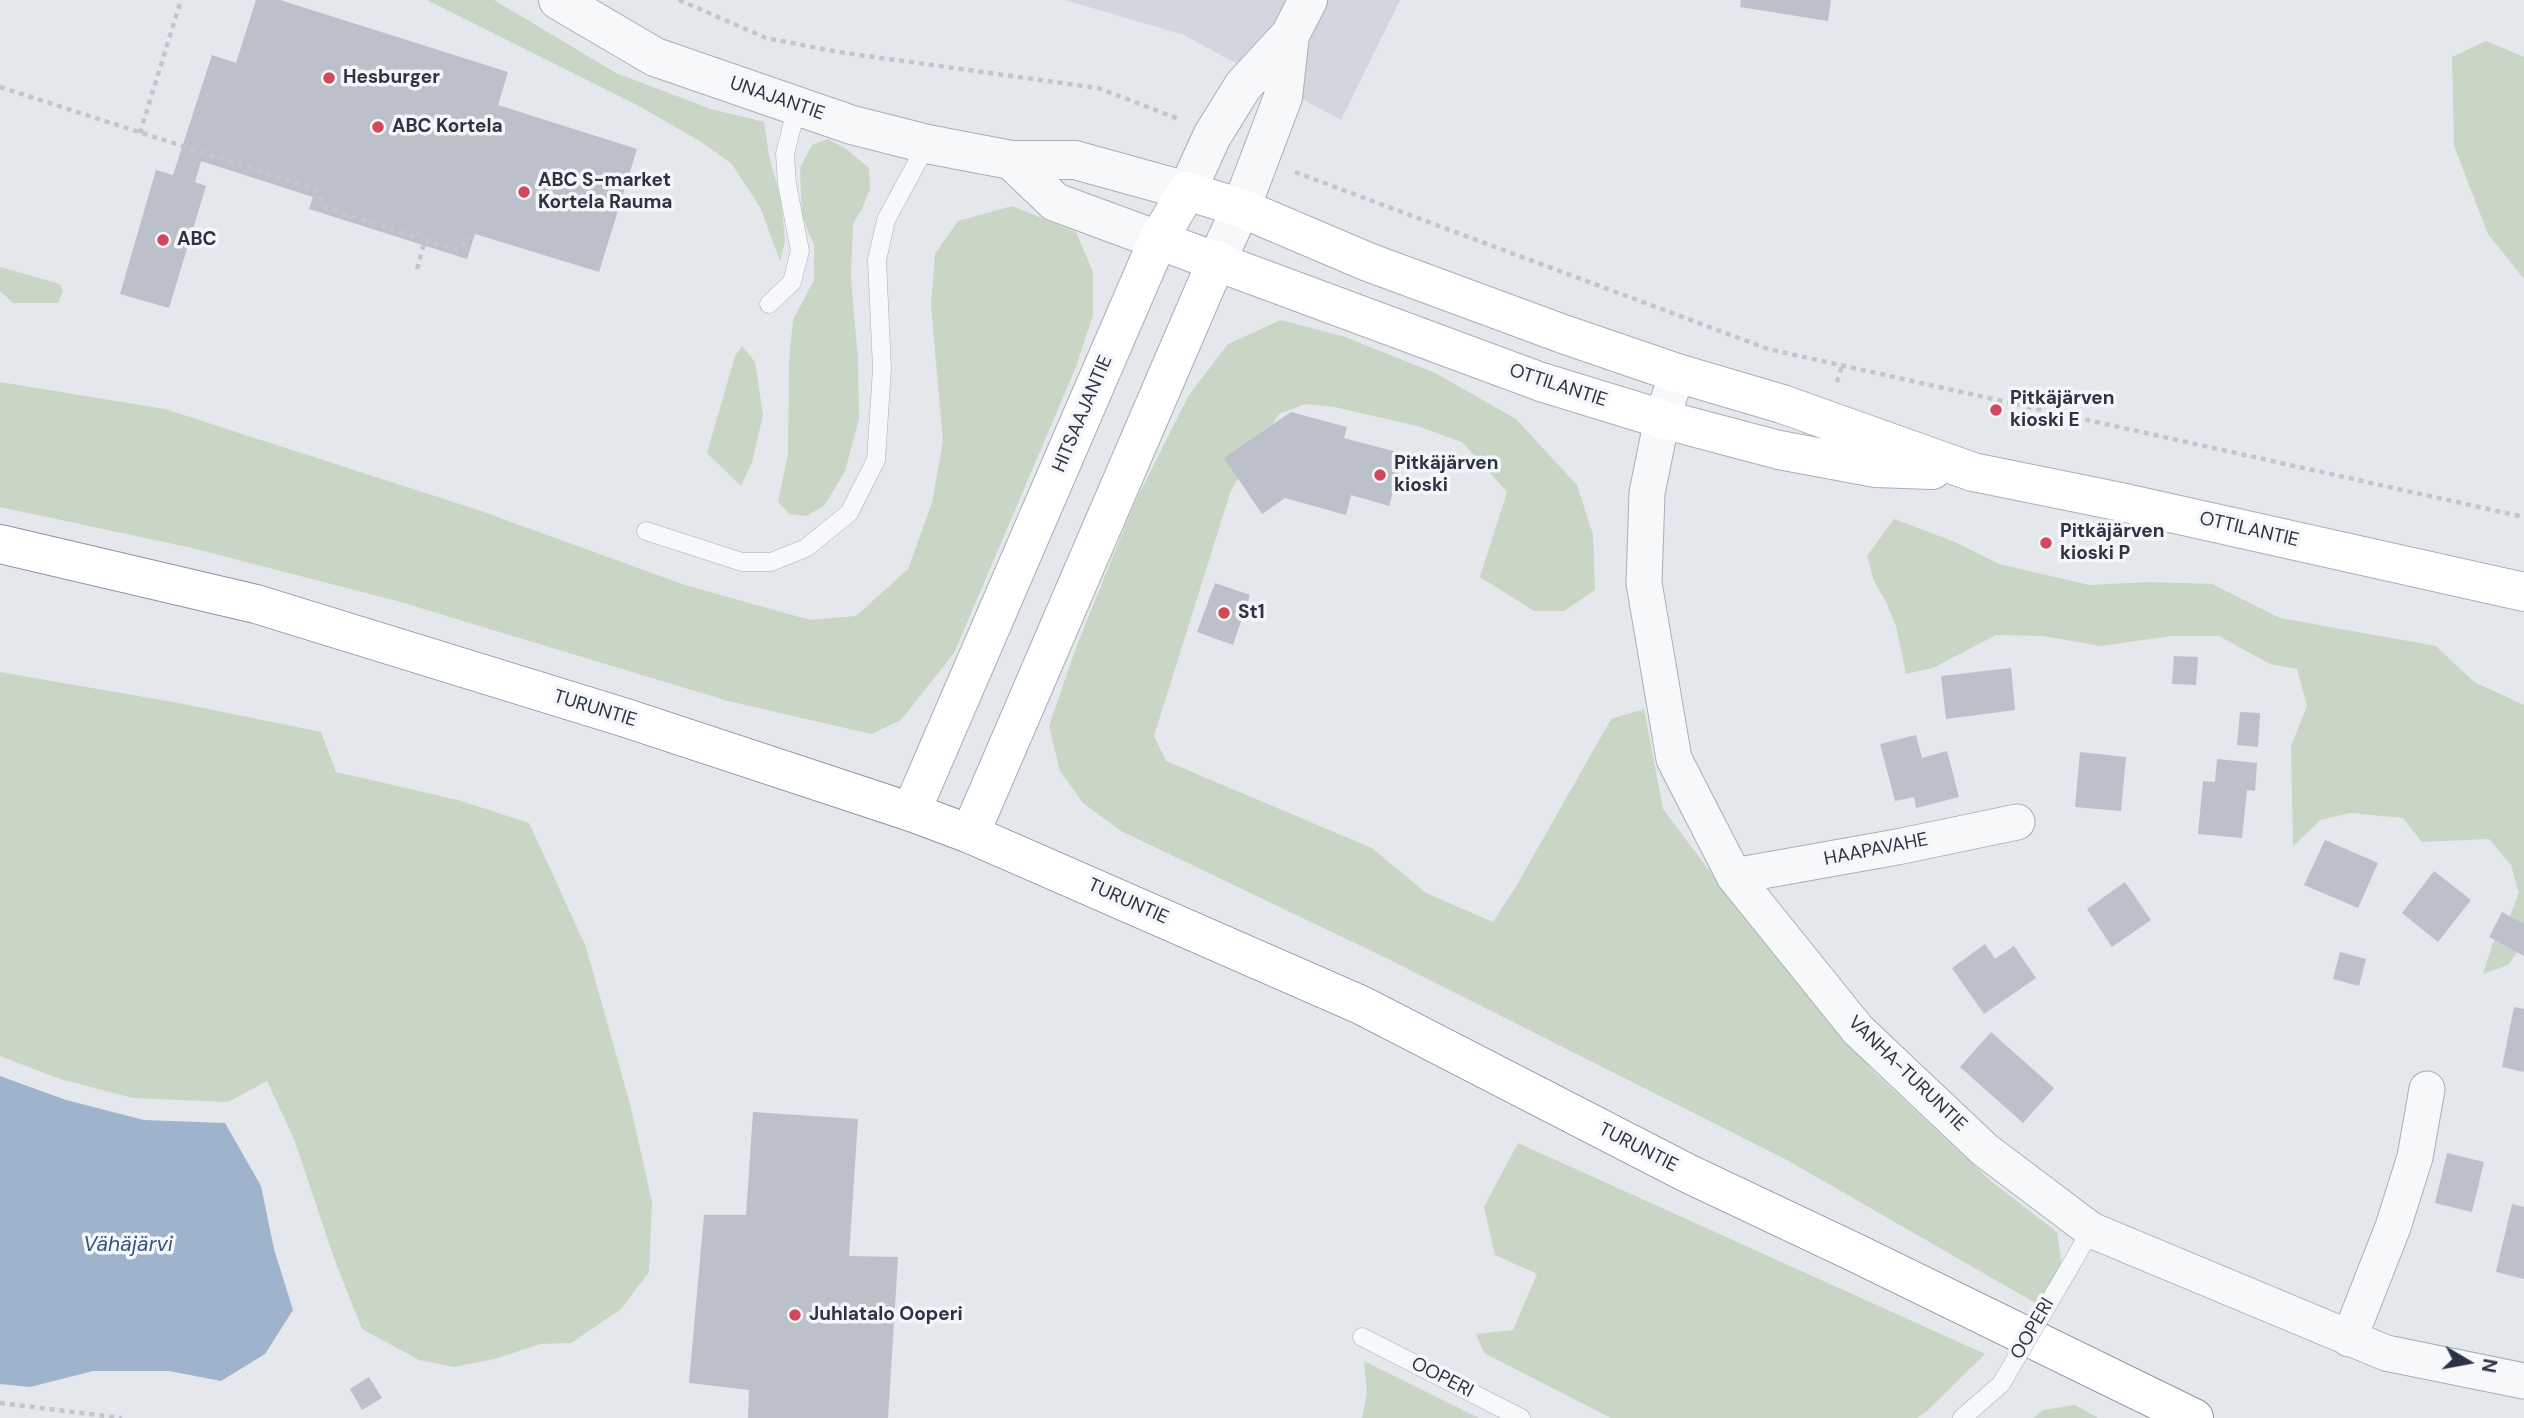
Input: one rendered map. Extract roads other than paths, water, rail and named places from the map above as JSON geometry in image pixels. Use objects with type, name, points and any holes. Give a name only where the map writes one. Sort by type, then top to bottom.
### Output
[{"type":"main road","name":"OTTILANTIE","points":[[1187,191],[1241,208],[1368,262],[1563,334],[1677,373],[1782,404],[1973,472],[2121,502],[2524,592]]},
{"type":"main road","name":"HITSAAJANTIE","points":[[911,813],[1158,240],[1187,191]]},
{"type":"main road","name":"OTTILANTIE","points":[[1158,240],[1541,382],[1662,419],[1779,450],[1876,468],[1973,472]]},
{"type":"main road","name":"HITSAAJANTIE","points":[[970,834],[1217,260]]},
{"type":"main road","name":"TURUNTIE","points":[[0,544],[256,604],[626,718],[970,834],[1361,1005],[1687,1173],[2193,1418]]},
{"type":"street","name":"UNAJANTIE","points":[[558,0],[655,57],[852,125],[928,144],[1011,160],[1075,160],[1187,191]]},
{"type":"street","name":"HITSAAJANTIE","points":[[1187,191],[1212,136],[1243,86],[1290,35],[1308,0]]},
{"type":"street","name":"HITSAAJANTIE","points":[[1217,260],[1241,208],[1283,97],[1290,35]]},
{"type":"street","points":[[1011,160],[1055,202],[1158,240]]},
{"type":"street","name":"VANHA-TURUNTIE","points":[[1677,373],[1662,419],[1647,493],[1644,583],[1674,759],[1734,876],[1858,1030],[1984,1150],[2091,1230],[2386,1353],[2524,1381]]},
{"type":"street","name":"HAAPAVAHE","points":[[1734,876],[2017,822]]},
{"type":"street","points":[[2349,1339],[2393,1227],[2415,1157],[2427,1089]]},
{"type":"lane","points":[[769,304],[792,282],[800,251],[787,184],[785,154],[797,106]]},
{"type":"lane","points":[[646,531],[742,562],[771,562],[806,548],[849,513],[876,460],[882,369],[877,260],[886,220],[928,144]]},
{"type":"lane","name":"OOPERI","points":[[1962,1418],[2001,1384],[2091,1230]]},
{"type":"lane","name":"OOPERI","points":[[1362,1337],[1521,1418]]},
{"type":"water","name":"Vähäjärvi","points":[[0,1076],[66,1100],[144,1120],[225,1123],[261,1186],[274,1249],[293,1310],[265,1354],[221,1381],[169,1371],[93,1371],[30,1387],[0,1384]]},
{"type":"place","name":"Hesburger","points":[[329,78]]},
{"type":"place","name":"ABC Kortela","points":[[378,127]]},
{"type":"place","name":"ABC S-market Kortela Rauma","points":[[524,192]]},
{"type":"place","name":"ABC","points":[[163,240]]},
{"type":"place","name":"Pitkäjärven kioski E","points":[[1996,410]]},
{"type":"place","name":"Pitkäjärven kioski","points":[[1380,475]]},
{"type":"place","name":"Pitkäjärven kioski P","points":[[2046,543]]},
{"type":"place","name":"St1","points":[[1224,613]]},
{"type":"place","name":"Juhlatalo Ooperi","points":[[795,1315]]}]
